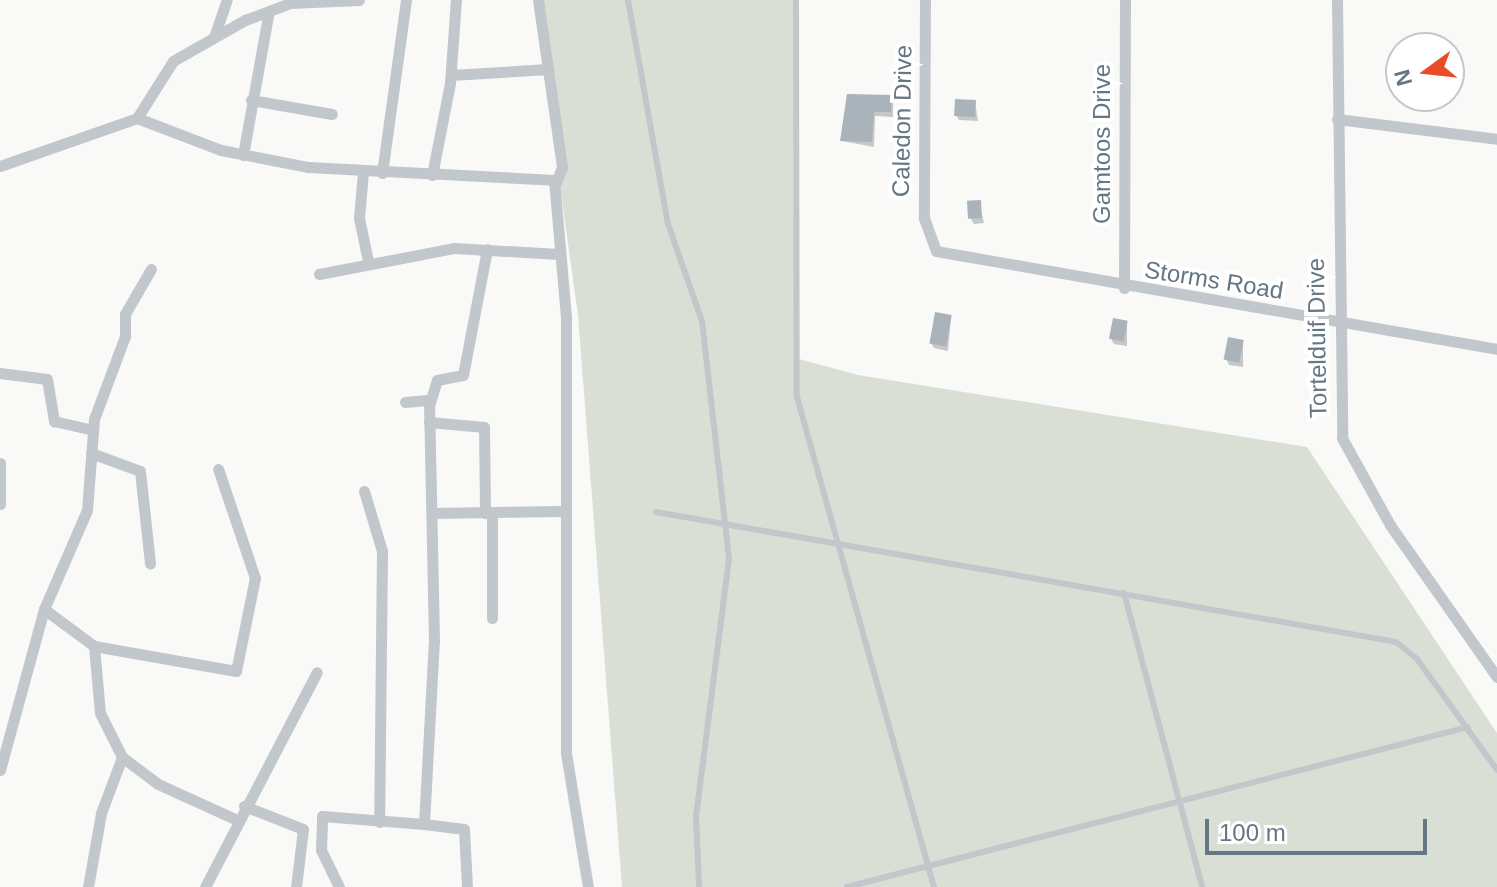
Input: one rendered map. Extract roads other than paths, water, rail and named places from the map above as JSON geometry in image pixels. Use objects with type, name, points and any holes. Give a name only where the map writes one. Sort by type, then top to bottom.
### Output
[{"type":"street","points":[[214,37],[227,0]]},
{"type":"street","points":[[0,166],[137,118],[173,61],[269,11],[359,0]]},
{"type":"street","points":[[382,173],[406,0]]},
{"type":"street","points":[[432,175],[451,75],[456,0]]},
{"type":"street","points":[[538,0],[562,167],[556,183],[568,459],[562,511],[566,753],[588,887]]},
{"type":"street","name":"Caledon Drive","points":[[925,0],[929,242]]},
{"type":"street","name":"Gamtoos Drive","points":[[1124,288],[1125,0]]},
{"type":"street","name":"Tortelduif Drive","points":[[1337,0],[1337,402],[1348,453],[1497,677]]},
{"type":"street","points":[[243,155],[269,11]]},
{"type":"street","points":[[451,75],[548,69]]},
{"type":"street","points":[[251,100],[332,114]]},
{"type":"street","points":[[137,118],[243,155],[363,172],[556,183]]},
{"type":"street","points":[[1337,119],[1497,139]]},
{"type":"street","points":[[363,172],[359,218],[368,261]]},
{"type":"street","name":"Storms Road","points":[[929,242],[961,261],[1497,349]]},
{"type":"street","points":[[319,274],[368,261],[487,249],[559,254]]},
{"type":"street","points":[[424,824],[434,640],[430,400],[437,380],[463,375],[487,249]]},
{"type":"street","points":[[0,770],[44,609],[83,526],[93,430],[125,336],[125,314],[151,269]]},
{"type":"street","points":[[0,373],[47,379],[54,421],[93,430]]},
{"type":"street","points":[[405,402],[430,400]]},
{"type":"street","points":[[429,422],[484,427],[492,618]]},
{"type":"street","points":[[91,453],[138,468],[150,563]]},
{"type":"street","points":[[0,463],[0,504]]},
{"type":"street","points":[[44,609],[94,646],[236,671],[255,578],[218,469]]},
{"type":"street","points":[[364,491],[382,551],[379,822]]},
{"type":"street","points":[[432,513],[562,511]]},
{"type":"street","points":[[94,646],[100,713],[122,757],[158,784],[237,820]]},
{"type":"street","points":[[205,887],[244,806],[317,672]]},
{"type":"street","points":[[88,887],[101,813],[122,757]]},
{"type":"street","points":[[244,806],[303,829],[296,887]]},
{"type":"street","points":[[339,887],[319,844],[322,816],[464,829],[467,887]]},
{"type":"lane","points":[[628,0],[668,224],[702,321],[726,524],[729,593],[696,817],[699,887]]},
{"type":"lane","points":[[796,0],[794,367],[836,544],[934,887]]},
{"type":"lane","points":[[656,512],[1396,642],[1468,727],[1497,770]]},
{"type":"lane","points":[[1124,593],[1202,887]]},
{"type":"lane","points":[[847,887],[1468,727]]}]
